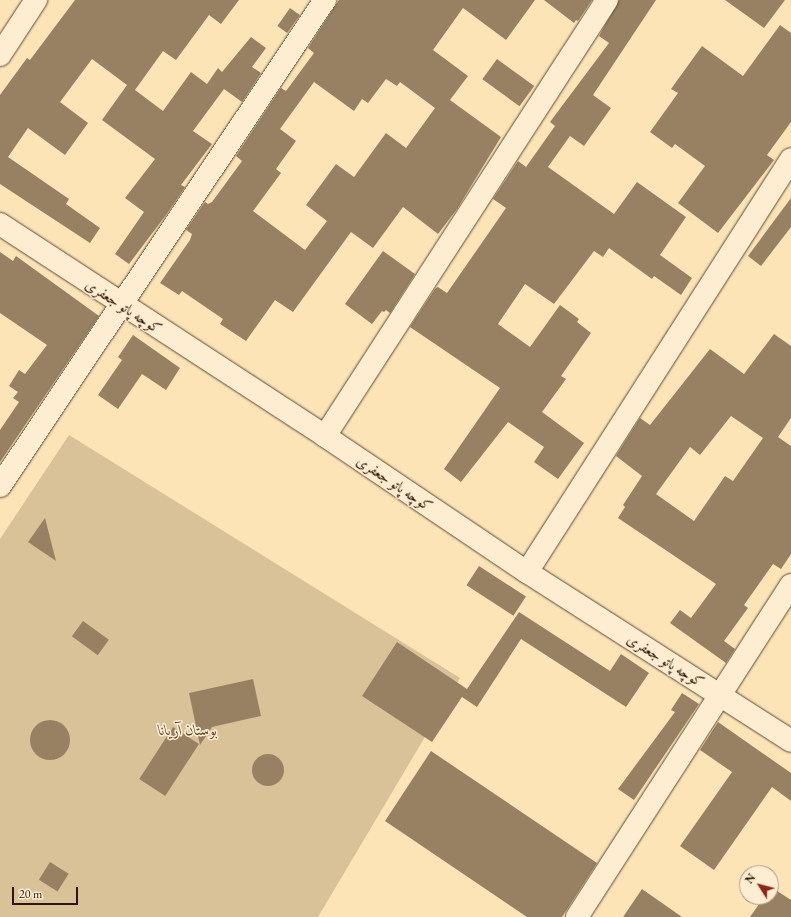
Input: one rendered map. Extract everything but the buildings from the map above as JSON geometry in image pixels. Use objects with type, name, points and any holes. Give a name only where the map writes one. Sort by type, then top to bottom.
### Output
[{"type":"street","points":[[0,55],[36,0]]},
{"type":"street","points":[[0,486],[325,0]]},
{"type":"street","points":[[325,436],[607,0]]},
{"type":"street","points":[[527,572],[791,159]]},
{"type":"street","name":"کوچه پاتو جعفری","points":[[0,224],[325,436],[527,572],[719,693],[791,741]]},
{"type":"street","points":[[576,917],[719,693],[791,585]]},
{"type":"green space","name":"بوستان آریانا","points":[[69,435],[460,678],[318,917],[0,917],[0,539]]}]
